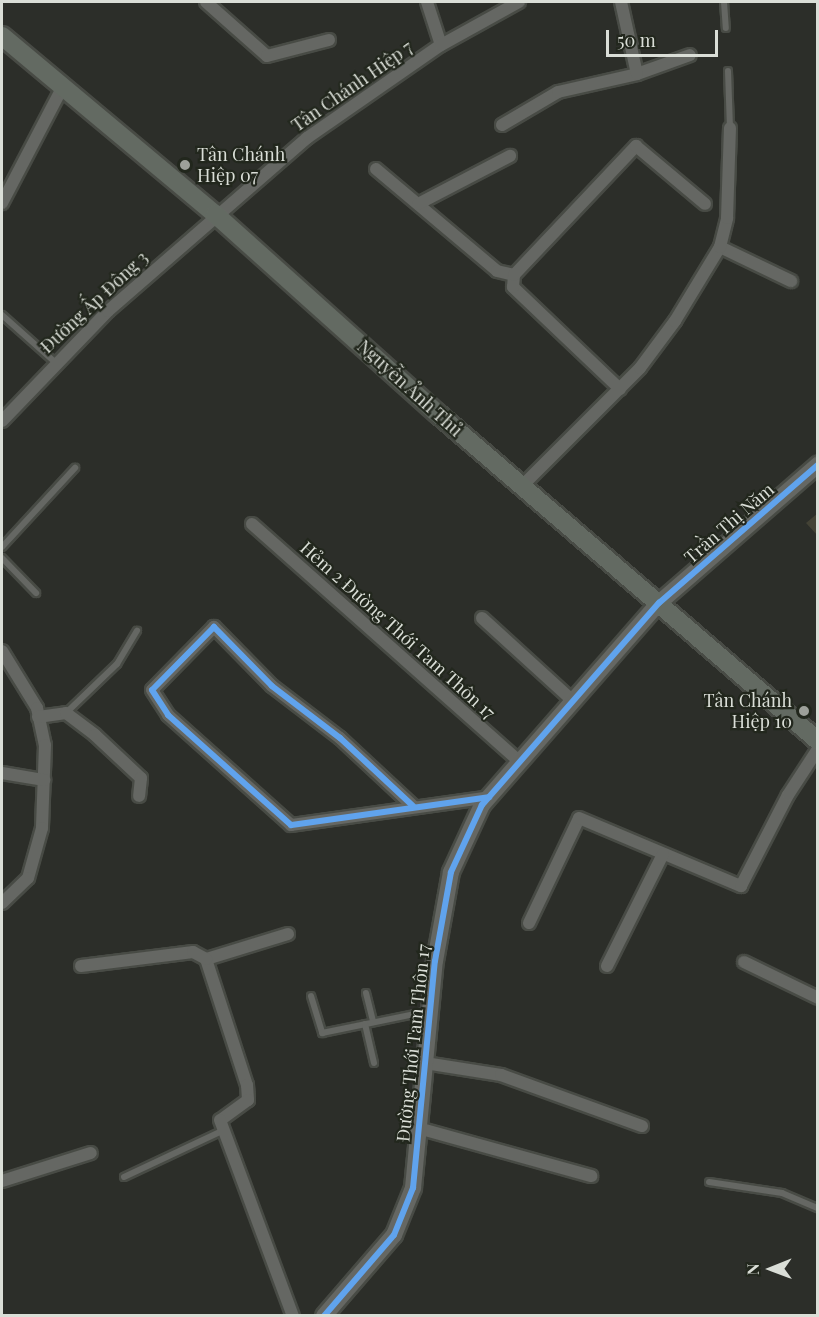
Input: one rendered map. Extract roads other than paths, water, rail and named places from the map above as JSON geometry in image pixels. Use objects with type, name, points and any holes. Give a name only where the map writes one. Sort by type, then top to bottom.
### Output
[{"type":"main road","name":"Nguyễn Ảnh Thủ","points":[[2,36],[215,214],[522,486],[818,741]]},
{"type":"street","points":[[206,2],[267,56],[329,40]]},
{"type":"street","points":[[427,2],[441,45]]},
{"type":"street","name":"Tân Chánh Hiệp 7","points":[[215,214],[307,138],[441,45],[519,2]]},
{"type":"street","points":[[621,2],[638,74]]},
{"type":"street","points":[[502,125],[558,92],[638,74],[690,56]]},
{"type":"street","points":[[2,203],[62,88]]},
{"type":"street","points":[[522,486],[620,389],[675,321],[720,247],[727,218],[730,128]]},
{"type":"street","points":[[620,389],[513,287],[514,275],[636,146],[705,204]]},
{"type":"street","points":[[418,204],[510,156]]},
{"type":"street","points":[[376,169],[497,272],[514,275]]},
{"type":"street","name":"Đường Ấp Đông 3","points":[[2,420],[55,362],[215,214]]},
{"type":"street","points":[[720,247],[791,281]]},
{"type":"street","name":"Trần Thị Năm","points":[[659,603],[818,465]]},
{"type":"street","name":"Hẻm 2 Đường Thới Tam Thôn 17","points":[[252,524],[520,762]]},
{"type":"street","name":"Đường Thới Tam Thôn 17","points":[[324,1316],[394,1235],[413,1188],[430,1010],[451,872],[489,797],[659,603]]},
{"type":"street","points":[[482,618],[573,701]]},
{"type":"street","points":[[413,806],[340,738],[272,686],[214,627],[152,690],[168,715],[291,825],[489,797]]},
{"type":"street","points":[[2,651],[22,679],[38,717],[45,745],[42,828],[28,878],[2,903]]},
{"type":"street","points":[[38,717],[66,713],[141,778],[139,796]]},
{"type":"street","points":[[529,923],[579,818],[741,886],[788,795],[818,749]]},
{"type":"street","points":[[2,773],[44,780]]},
{"type":"street","points":[[607,966],[663,854]]},
{"type":"street","points":[[206,959],[288,934]]},
{"type":"street","points":[[81,966],[193,952],[206,959],[248,1085],[249,1100],[220,1120],[293,1316]]},
{"type":"street","points":[[744,962],[818,998]]},
{"type":"street","points":[[425,1063],[501,1075],[642,1126]]},
{"type":"street","points":[[418,1128],[591,1176]]},
{"type":"street","points":[[2,1181],[91,1152]]},
{"type":"lane","points":[[724,2],[726,28]]},
{"type":"lane","points":[[728,71],[730,128]]},
{"type":"lane","points":[[2,315],[55,362]]},
{"type":"lane","points":[[2,547],[75,468]]},
{"type":"lane","points":[[2,558],[36,593]]},
{"type":"lane","points":[[66,713],[117,664],[137,631]]},
{"type":"lane","points":[[366,993],[373,1022]]},
{"type":"lane","points":[[311,996],[322,1033],[430,1010]]},
{"type":"lane","points":[[365,1024],[374,1063]]},
{"type":"lane","points":[[124,1178],[224,1130]]},
{"type":"lane","points":[[709,1182],[783,1193],[818,1208]]},
{"type":"place","name":"Tân Chánh Hiệp 07","points":[[185,165]]},
{"type":"place","name":"Tân Chánh Hiệp 10","points":[[804,711]]}]
